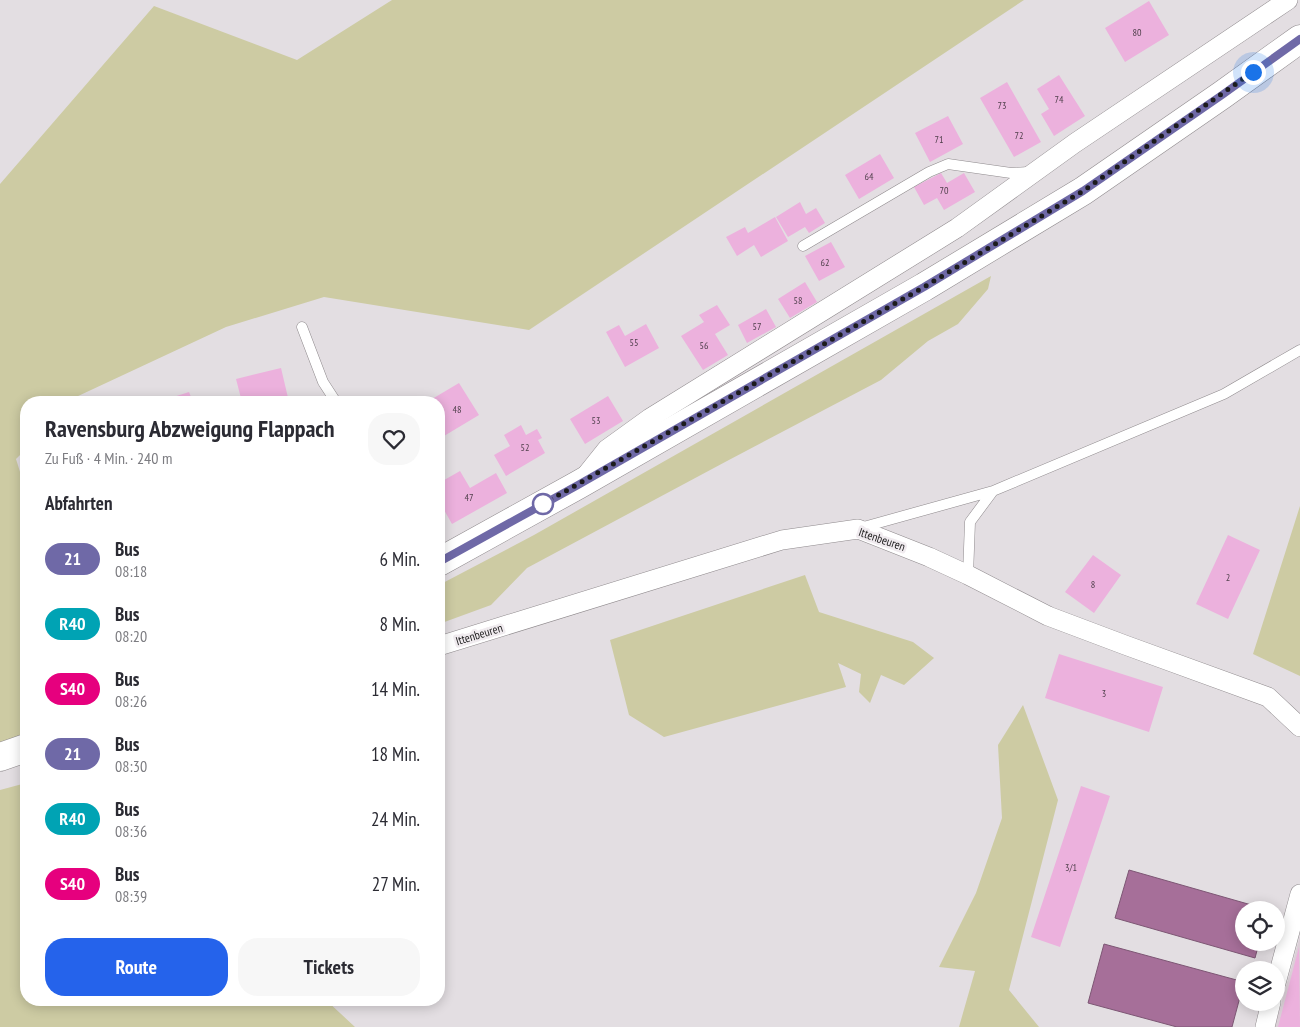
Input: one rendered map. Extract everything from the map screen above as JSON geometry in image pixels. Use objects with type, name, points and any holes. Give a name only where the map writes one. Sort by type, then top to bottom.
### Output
[{"type":"main road","points":[[445,559],[578,485],[924,287],[1083,191],[1300,39]]},
{"type":"main road","points":[[0,757],[20,750]]},
{"type":"street","points":[[578,485],[607,449],[650,418],[957,228],[1075,143],[1288,0]]},
{"type":"street","name":"Ittenbeuren","points":[[445,644],[782,540],[858,529],[929,557],[1048,616],[1268,697],[1300,727]]},
{"type":"street","points":[[1282,961],[1300,894]]},
{"type":"street","points":[[1264,1027],[1268,1011]]},
{"type":"lane","points":[[803,246],[929,172],[948,164],[1011,173],[1035,172]]},
{"type":"lane","points":[[302,327],[322,382],[332,396]]},
{"type":"lane","points":[[858,529],[993,490],[1224,394],[1300,350]]},
{"type":"lane","points":[[968,575],[970,522],[993,490]]},
{"type":"shaded area","points":[[392,0],[1024,0],[529,330],[324,297],[226,327],[78,396],[20,396],[20,455],[16,459],[20,472],[20,737],[0,747],[0,184],[154,6],[297,60]]},
{"type":"shaded area","points":[[991,276],[988,289],[958,324],[928,341],[881,380],[527,568],[491,605],[445,622],[445,582],[534,535]]},
{"type":"shaded area","points":[[1300,506],[1300,676],[1253,654]]},
{"type":"shaded area","points":[[805,575],[819,612],[913,642],[934,658],[904,685],[881,675],[870,703],[859,692],[861,674],[838,663],[846,687],[664,737],[629,715],[610,640]]},
{"type":"shaded area","points":[[1023,705],[1058,800],[1009,990],[1039,1027],[959,1027],[975,971],[939,967],[976,893],[1002,818],[998,745]]},
{"type":"shaded area","points":[[20,785],[20,1006],[332,1006],[355,1027],[0,1027],[0,790]]},
{"type":"shaded area","points":[[1129,870],[1238,901],[1235,901],[1235,951],[1257,951],[1255,958],[1115,918]]},
{"type":"shaded area","points":[[1300,936],[1300,1027],[1275,1027],[1279,1011],[1285,1011],[1285,991]]},
{"type":"shaded area","points":[[1104,944],[1235,980],[1236,1011],[1232,1027],[1177,1027],[1088,1003]]},
{"type":"building","points":[[1149,1],[1169,35],[1125,62],[1105,28]]},
{"type":"building","points":[[1059,75],[1085,116],[1054,136],[1041,114],[1049,109],[1037,89]]},
{"type":"building","points":[[1007,82],[1041,142],[1014,157],[980,98]]},
{"type":"building","points":[[948,116],[963,144],[930,162],[915,133]]},
{"type":"building","points":[[880,154],[894,178],[859,199],[845,175]]},
{"type":"building","points":[[941,173],[947,183],[964,173],[975,192],[944,210],[937,198],[924,205],[914,187]]},
{"type":"building","points":[[800,202],[806,214],[816,208],[825,223],[809,233],[805,227],[788,237],[776,217]]},
{"type":"building","points":[[775,217],[788,241],[761,257],[754,245],[737,256],[726,237],[745,227],[748,233]]},
{"type":"building","points":[[831,242],[845,267],[819,281],[805,256]]},
{"type":"building","points":[[805,282],[817,302],[790,318],[778,299]]},
{"type":"building","points":[[717,305],[730,325],[715,334],[728,355],[703,370],[681,336],[704,322],[699,315]]},
{"type":"building","points":[[766,309],[776,327],[747,343],[738,325]]},
{"type":"building","points":[[646,324],[659,348],[625,367],[606,332],[619,325],[625,336]]},
{"type":"building","points":[[281,368],[288,396],[240,396],[236,379]]},
{"type":"building","points":[[459,383],[479,415],[445,435],[445,396],[437,396]]},
{"type":"building","points":[[189,392],[191,396],[177,396]]},
{"type":"building","points":[[608,396],[623,421],[585,444],[570,419]]},
{"type":"building","points":[[521,425],[526,435],[537,429],[542,438],[538,440],[545,453],[506,476],[494,455],[510,446],[504,435]]},
{"type":"building","points":[[460,471],[470,488],[496,473],[507,493],[452,524],[445,512],[445,480]]},
{"type":"building","points":[[1228,535],[1260,550],[1228,619],[1196,604]]},
{"type":"building","points":[[1093,555],[1121,575],[1094,613],[1065,592]]},
{"type":"building","points":[[1059,654],[1163,687],[1149,732],[1045,698]]},
{"type":"building","points":[[1081,786],[1110,796],[1060,947],[1031,937]]},
{"type":"building","points":[[1299,947],[1300,1027],[1278,1027],[1282,1011],[1285,1011],[1285,1000]]},
{"type":"bus line","name":"21","points":[[445,559],[578,485],[924,287],[1083,191],[1300,39]]},
{"type":"route","points":[[543,504],[924,287],[1083,191],[1253,72]]}]
